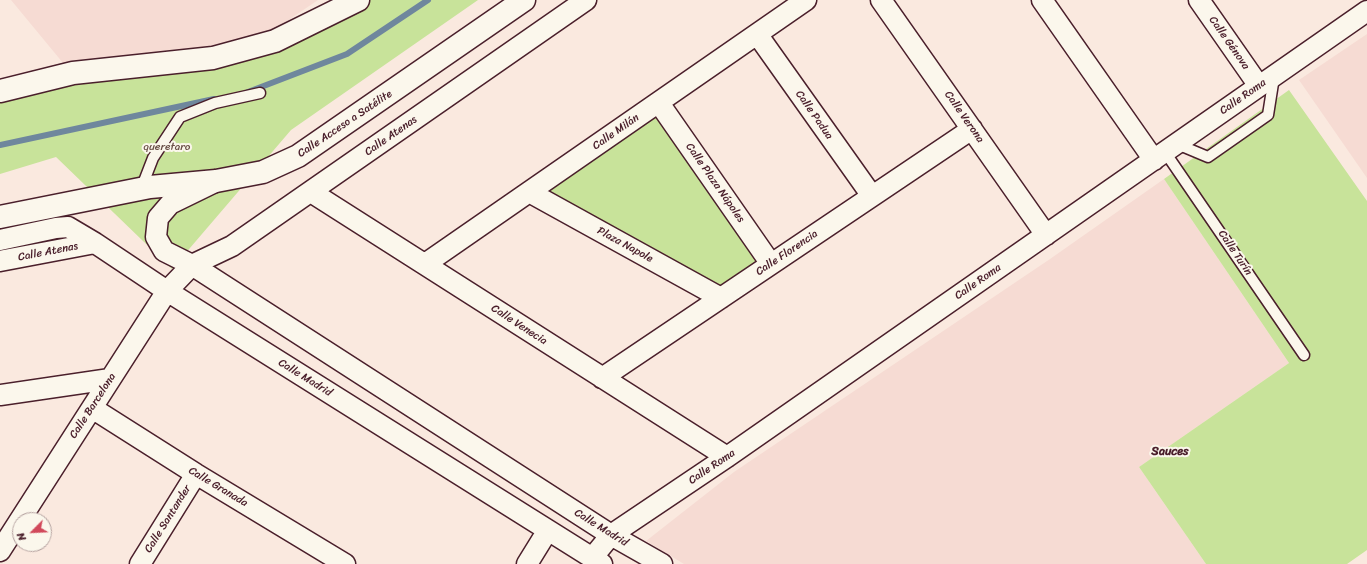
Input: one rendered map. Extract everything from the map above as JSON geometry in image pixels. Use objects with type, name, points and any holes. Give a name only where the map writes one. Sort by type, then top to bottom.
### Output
[{"type":"main road","points":[[0,91],[73,73],[212,58],[275,41],[358,0]]},
{"type":"main road","name":"Calle Acceso a Satélite","points":[[0,217],[141,189],[216,181],[263,172],[298,156],[524,0]]},
{"type":"street","name":"Calle Atenas","points":[[192,266],[232,246],[586,0]]},
{"type":"street","name":"Calle Milán","points":[[425,264],[806,0]]},
{"type":"street","name":"Calle Verona","points":[[881,0],[1046,234]]},
{"type":"street","name":"Calle Turín","points":[[1042,0],[1165,152]]},
{"type":"street","name":"Calle Génova","points":[[1199,0],[1259,86]]},
{"type":"street","name":"Calle Roma","points":[[597,561],[611,535],[727,457],[1367,11]]},
{"type":"street","name":"Calle Padua","points":[[757,34],[872,196]]},
{"type":"street","name":"Calle Plaza Nápoles","points":[[659,102],[771,264]]},
{"type":"street","name":"Calle Florencia","points":[[602,378],[972,129]]},
{"type":"street","name":"Calle Madrid","points":[[216,181],[170,204],[158,218],[156,237],[164,251],[192,266],[611,535],[662,564]]},
{"type":"street","name":"Calle Venecia","points":[[311,192],[727,457]]},
{"type":"street","name":"Plaza Napole","points":[[529,192],[721,298]]},
{"type":"street","name":"Calle Madrid","points":[[0,240],[56,228],[68,227],[96,243],[167,291],[597,561]]},
{"type":"street","name":"Calle Atenas","points":[[0,262],[96,243]]},
{"type":"street","name":"Calle Barcelona","points":[[0,551],[167,291],[192,266]]},
{"type":"street","points":[[0,395],[110,379]]},
{"type":"street","name":"Calle Granada","points":[[92,408],[196,474],[345,564]]},
{"type":"street","name":"Calle Santander","points":[[140,564],[196,474]]},
{"type":"street","points":[[527,564],[548,530]]},
{"type":"lane","points":[[1165,152],[1208,157],[1268,115],[1275,75]]},
{"type":"lane","points":[[141,189],[153,158],[180,117],[215,103],[260,93]]},
{"type":"lane","name":"Calle Turín","points":[[1165,152],[1304,355]]},
{"type":"shaded area","points":[[11,0],[318,0],[259,40],[68,69]]},
{"type":"shaded area","points":[[1367,34],[1367,178],[1299,80]]},
{"type":"shaded area","points":[[1164,179],[1289,363],[1139,467],[1206,564],[684,564],[646,541],[734,472],[1050,259]]},
{"type":"green space","name":"queretaro","points":[[344,0],[478,0],[291,130],[172,269],[56,157],[0,174],[0,102],[310,24]]},
{"type":"green space","points":[[1289,90],[1367,201],[1367,550],[1347,564],[1206,564],[1139,467],[1289,363],[1164,179]]},
{"type":"green space","points":[[659,103],[771,264],[721,298],[529,192]]},
{"type":"waterway","points":[[248,92],[347,54],[428,0]]},
{"type":"waterway","points":[[0,145],[214,99]]},
{"type":"district","name":"Sauces","points":[[1170,452]]}]
